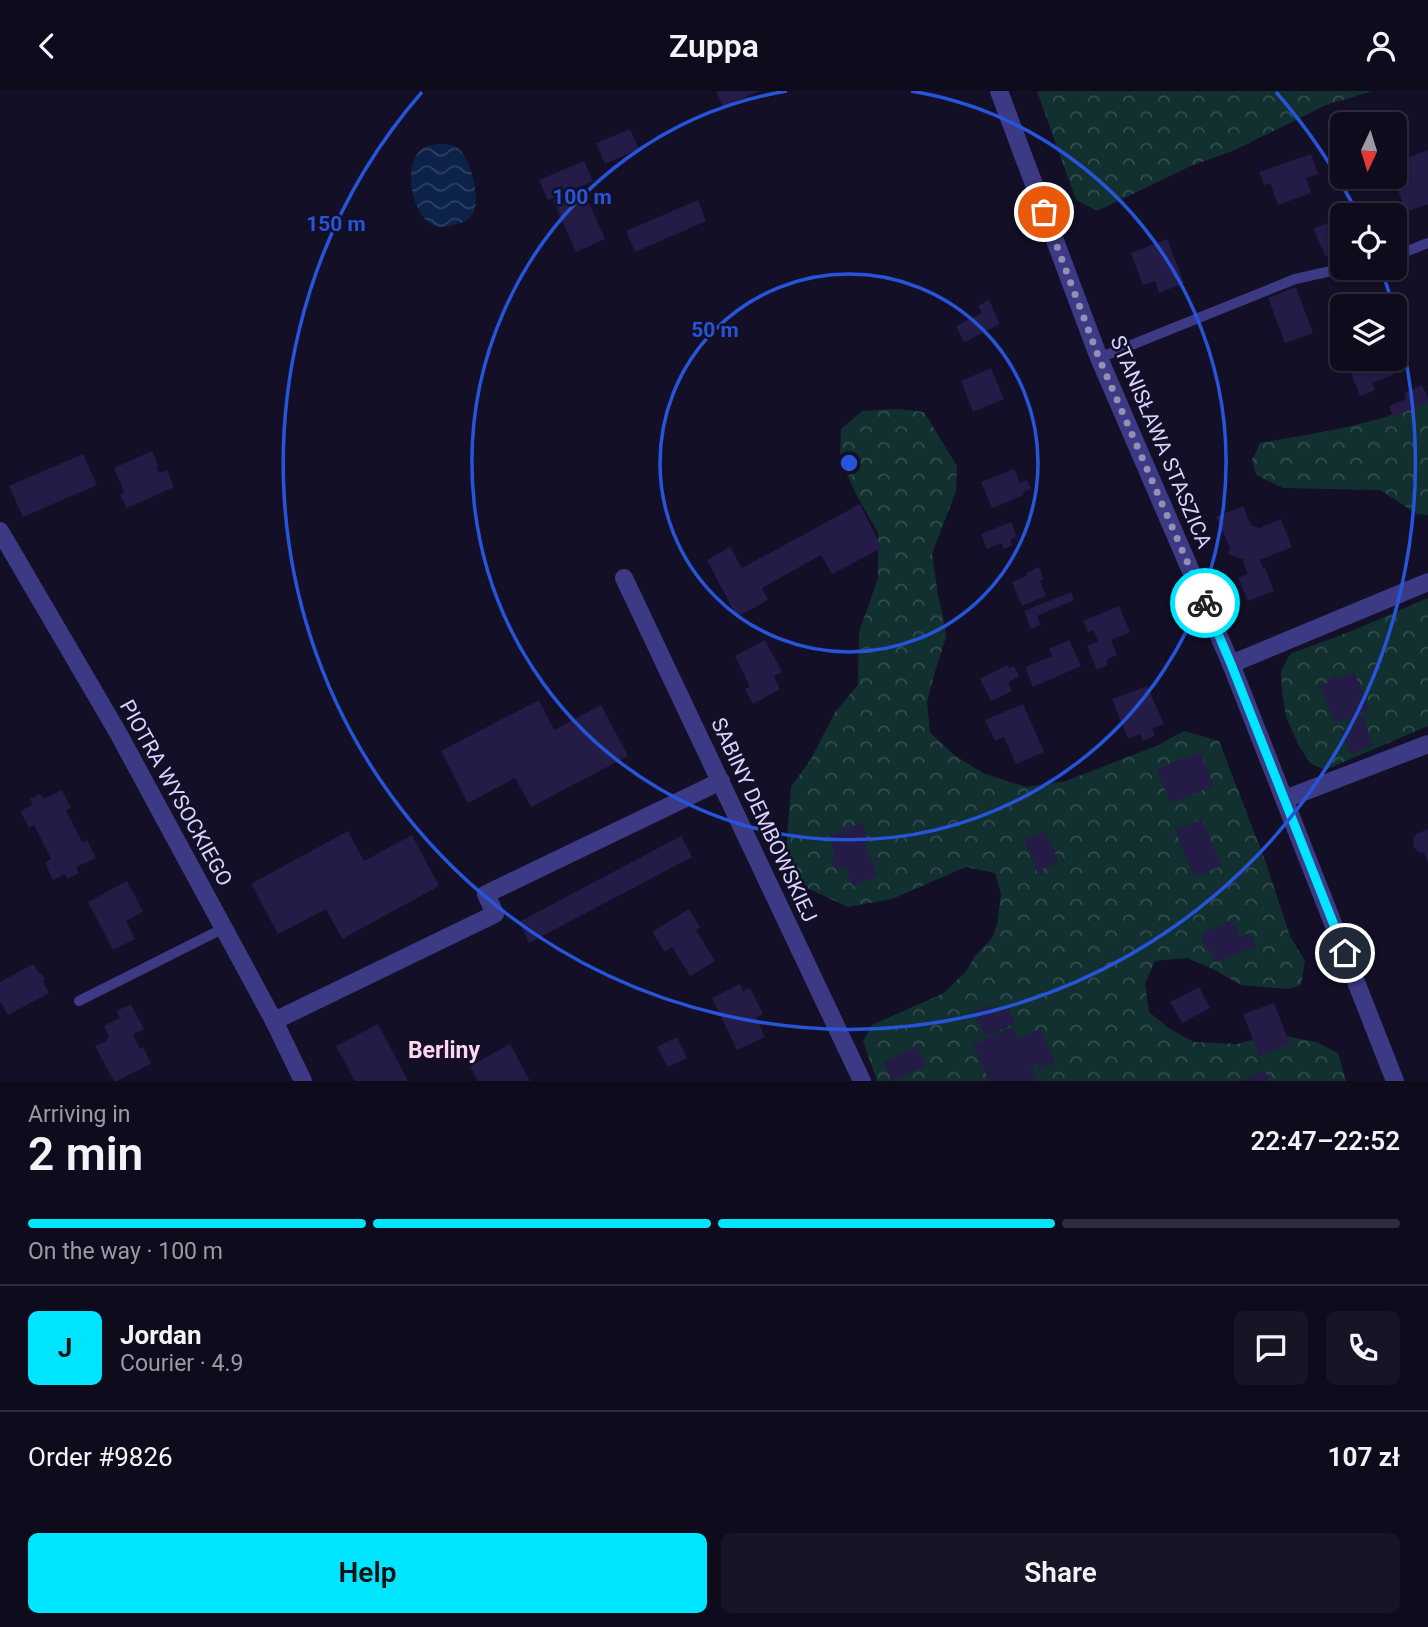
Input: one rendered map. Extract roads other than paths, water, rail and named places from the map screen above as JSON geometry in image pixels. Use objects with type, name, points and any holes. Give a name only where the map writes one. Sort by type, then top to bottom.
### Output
[{"type":"street","name":"STANISŁAWA STASZICA","points":[[999,91],[1099,358],[1231,664],[1395,1081]]},
{"type":"street","name":"PIOTRA WYSOCKIEGO","points":[[0,531],[117,731],[274,1021],[303,1081]]},
{"type":"street","name":"SABINY DEMBOWSKIEJ","points":[[624,578],[862,1081]]},
{"type":"street","points":[[1231,664],[1428,582]]},
{"type":"street","points":[[1285,799],[1428,744]]},
{"type":"street","points":[[274,1021],[495,914],[486,894],[721,781]]},
{"type":"lane","points":[[1407,251],[1428,243]]},
{"type":"lane","points":[[1099,358],[1295,279],[1330,271]]},
{"type":"lane","points":[[79,1001],[224,928]]},
{"type":"water","points":[[439,144],[454,146],[463,154],[474,181],[476,201],[475,209],[468,219],[442,227],[432,225],[419,210],[414,199],[411,176],[416,155],[425,147]]},
{"type":"district","name":"Berliny","points":[[444,1050]]}]
